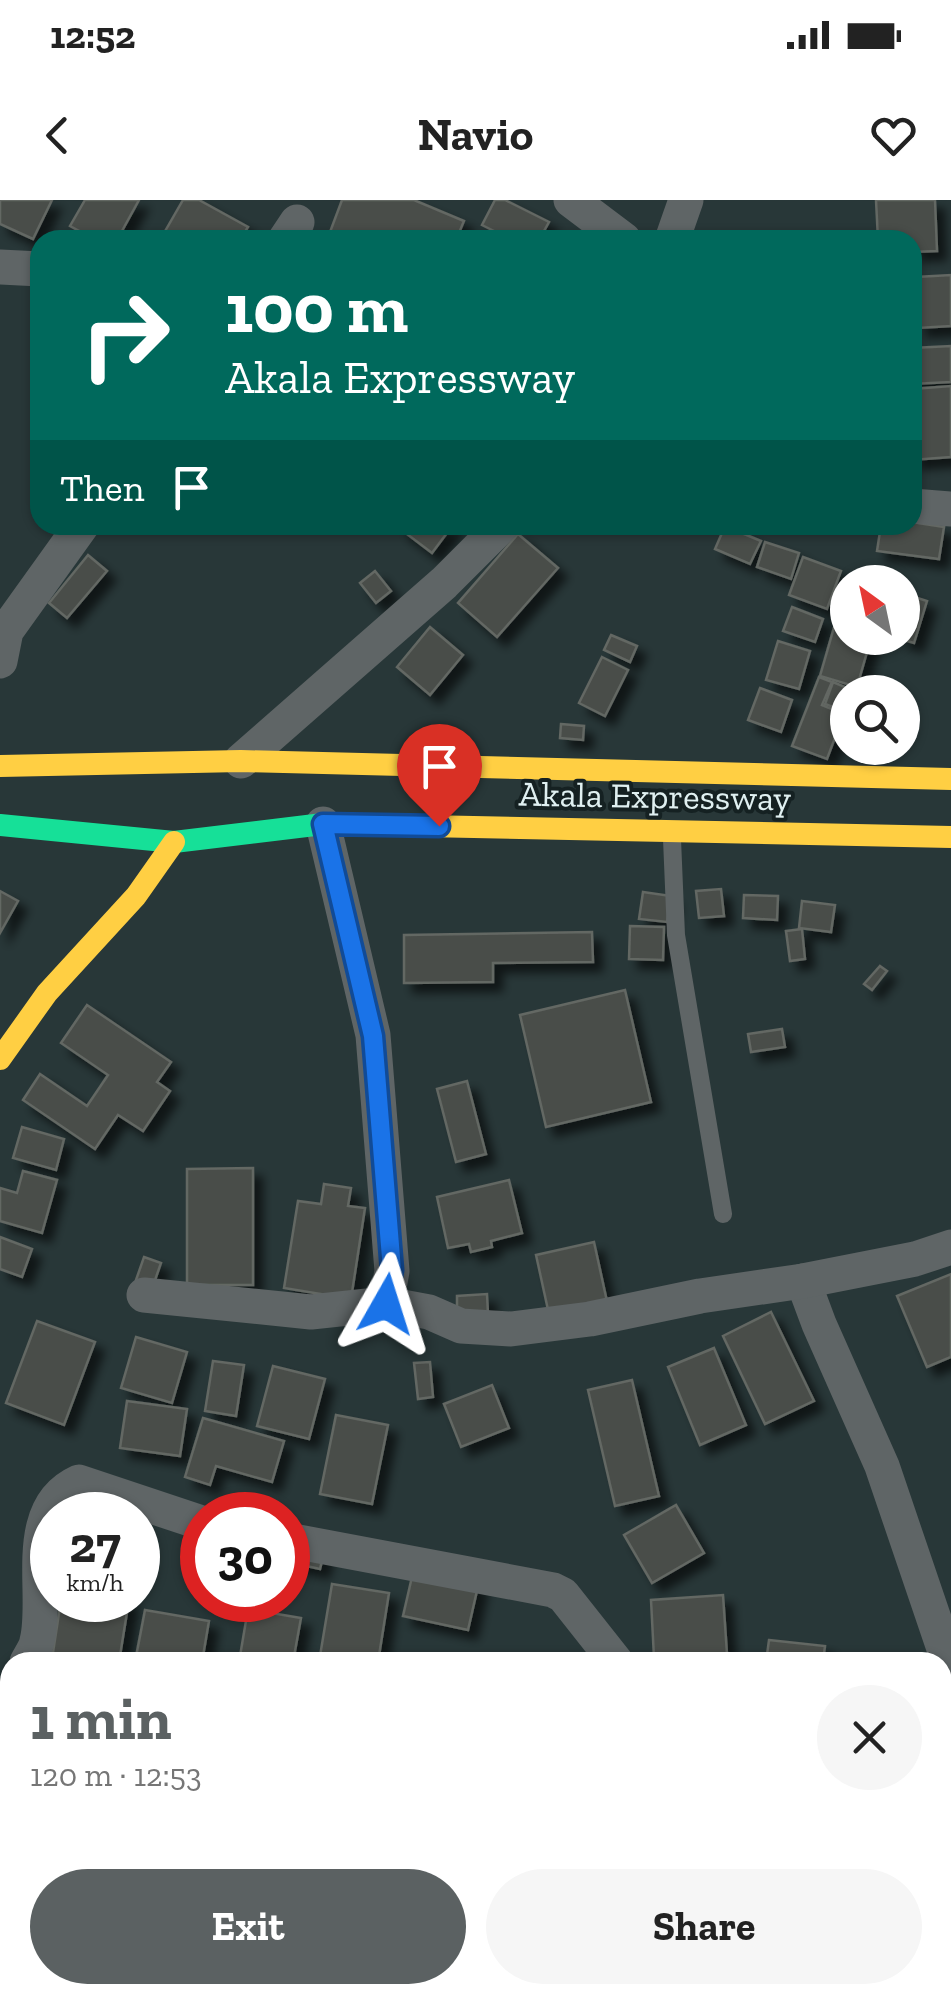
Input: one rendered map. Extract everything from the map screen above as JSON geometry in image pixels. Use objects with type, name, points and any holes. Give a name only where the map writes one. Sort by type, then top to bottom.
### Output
[{"type":"main road","name":"Akala Expressway","points":[[0,766],[240,761],[951,779]]},
{"type":"main road","name":"Akala Expressway","points":[[0,825],[174,842],[323,824],[951,837]]},
{"type":"main road","points":[[9,1047],[47,993],[136,896],[174,842]]},
{"type":"street","points":[[571,200],[611,230]]},
{"type":"street","points":[[676,230],[686,200]]},
{"type":"street","points":[[0,266],[30,268]]},
{"type":"street","points":[[922,507],[951,509]]},
{"type":"street","points":[[0,660],[6,631],[75,535]]},
{"type":"street","points":[[240,761],[444,583],[492,535]]},
{"type":"street","points":[[323,824],[373,1036],[392,1270],[386,1304]]},
{"type":"street","points":[[144,1296],[311,1312],[386,1304],[429,1312],[461,1326],[511,1329],[590,1320],[700,1296],[915,1259],[951,1247]]},
{"type":"street","points":[[803,1280],[882,1466],[945,1652]]},
{"type":"street","points":[[32,1652],[38,1641],[39,1546],[49,1514],[67,1488],[80,1482],[180,1516]]},
{"type":"street","points":[[310,1544],[554,1590],[564,1595],[608,1652]]},
{"type":"lane","points":[[672,831],[676,935],[723,1214]]},
{"type":"building","points":[[0,200],[52,200],[37,230],[30,230],[30,238],[0,224]]},
{"type":"building","points":[[85,200],[139,200],[122,230],[77,230],[70,226]]},
{"type":"building","points":[[183,200],[199,200],[248,227],[246,230],[166,230]]},
{"type":"building","points":[[342,200],[414,200],[464,221],[460,230],[331,230]]},
{"type":"building","points":[[495,200],[505,200],[549,222],[545,230],[492,230],[482,225]]},
{"type":"building","points":[[876,200],[935,200],[937,251],[922,252],[922,230],[878,230]]},
{"type":"building","points":[[951,275],[951,326],[922,328],[922,277]]},
{"type":"building","points":[[951,346],[951,382],[922,383],[922,347]]},
{"type":"building","points":[[951,386],[951,457],[922,459],[922,388]]},
{"type":"building","points":[[922,524],[944,527],[939,559],[877,551],[879,535],[922,535]]},
{"type":"building","points":[[408,535],[446,535],[432,553]]},
{"type":"building","points":[[517,535],[558,568],[497,637],[458,603]]},
{"type":"building","points":[[721,535],[747,535],[761,541],[750,564],[715,549]]},
{"type":"building","points":[[765,542],[799,553],[791,579],[757,567]]},
{"type":"building","points":[[88,555],[107,571],[67,618],[49,603]]},
{"type":"building","points":[[803,557],[830,567],[827,609],[789,595]]},
{"type":"building","points":[[375,571],[391,591],[376,603],[360,583]]},
{"type":"building","points":[[920,599],[927,601],[920,624]]},
{"type":"building","points":[[792,607],[823,619],[815,642],[783,631]]},
{"type":"building","points":[[430,627],[463,655],[430,695],[397,667]]},
{"type":"building","points":[[611,635],[637,646],[630,662],[604,650]]},
{"type":"building","points":[[778,641],[810,651],[799,689],[766,680]]},
{"type":"building","points":[[830,641],[830,655],[866,655],[860,675],[830,675],[830,679],[820,676]]},
{"type":"building","points":[[602,657],[628,670],[605,716],[579,703]]},
{"type":"building","points":[[819,677],[830,681],[822,705],[830,708],[827,759],[792,746]]},
{"type":"building","points":[[760,688],[792,700],[781,732],[748,720]]},
{"type":"building","points":[[561,724],[584,726],[583,740],[560,738]]},
{"type":"building","points":[[721,889],[724,916],[699,918],[696,891]]},
{"type":"building","points":[[0,891],[18,901],[0,933]]},
{"type":"building","points":[[643,892],[671,896],[667,922],[639,919]]},
{"type":"building","points":[[744,895],[778,896],[777,920],[743,918]]},
{"type":"building","points":[[802,901],[835,905],[831,932],[799,928]]},
{"type":"building","points":[[630,926],[664,927],[663,960],[629,959]]},
{"type":"building","points":[[802,929],[805,959],[790,961],[786,931]]},
{"type":"building","points":[[592,932],[593,962],[493,963],[493,982],[404,983],[404,935]]},
{"type":"building","points":[[880,966],[887,971],[872,990],[864,984]]},
{"type":"building","points":[[625,990],[651,1102],[546,1127],[520,1015]]},
{"type":"building","points":[[87,1005],[171,1062],[157,1082],[170,1091],[143,1131],[118,1115],[95,1149],[23,1100],[40,1074],[87,1106],[108,1075],[61,1043]]},
{"type":"building","points":[[782,1029],[785,1047],[751,1052],[748,1034]]},
{"type":"building","points":[[467,1081],[486,1154],[456,1162],[437,1089]]},
{"type":"building","points":[[22,1127],[64,1139],[56,1170],[13,1158]]},
{"type":"building","points":[[253,1168],[253,1285],[187,1285],[187,1169]]},
{"type":"building","points":[[23,1171],[57,1180],[42,1233],[0,1221],[0,1188],[17,1193]]},
{"type":"building","points":[[509,1180],[522,1233],[491,1241],[492,1247],[471,1252],[469,1244],[448,1248],[437,1197]]},
{"type":"building","points":[[324,1184],[351,1188],[348,1206],[365,1208],[351,1299],[284,1288],[298,1201],[321,1204]]},
{"type":"building","points":[[0,1237],[32,1249],[22,1277],[0,1269]]},
{"type":"building","points":[[594,1242],[608,1306],[550,1319],[536,1255]]},
{"type":"building","points":[[144,1257],[161,1263],[153,1286],[136,1280]]},
{"type":"building","points":[[951,1274],[951,1357],[927,1367],[897,1296]]},
{"type":"building","points":[[487,1294],[488,1314],[457,1316],[457,1296]]},
{"type":"building","points":[[771,1312],[814,1401],[765,1424],[723,1336]]},
{"type":"building","points":[[37,1321],[95,1342],[64,1425],[6,1403]]},
{"type":"building","points":[[136,1337],[187,1352],[172,1403],[121,1388]]},
{"type":"building","points":[[714,1348],[746,1425],[700,1445],[668,1367]]},
{"type":"building","points":[[213,1361],[244,1365],[236,1416],[205,1411]]},
{"type":"building","points":[[430,1362],[433,1397],[418,1399],[414,1363]]},
{"type":"building","points":[[273,1366],[325,1379],[309,1439],[257,1426]]},
{"type":"building","points":[[632,1380],[659,1496],[615,1506],[588,1390]]},
{"type":"building","points":[[492,1385],[509,1428],[461,1447],[444,1404]]},
{"type":"building","points":[[127,1401],[187,1409],[180,1456],[120,1448]]},
{"type":"building","points":[[336,1415],[388,1425],[372,1504],[320,1494]]},
{"type":"building","points":[[203,1418],[284,1441],[272,1482],[216,1466],[210,1485],[185,1477]]},
{"type":"building","points":[[676,1505],[704,1553],[652,1583],[624,1535]]},
{"type":"building","points":[[310,1546],[325,1549],[320,1569],[310,1567]]},
{"type":"building","points":[[414,1568],[479,1582],[468,1630],[403,1616]]},
{"type":"building","points":[[332,1584],[389,1593],[380,1652],[321,1652]]},
{"type":"building","points":[[723,1595],[727,1652],[654,1652],[651,1600]]},
{"type":"building","points":[[160,1613],[180,1616],[180,1622],[209,1622],[204,1652],[137,1652],[143,1622],[160,1622]]},
{"type":"building","points":[[58,1622],[125,1622],[121,1652],[53,1652]]},
{"type":"building","points":[[246,1622],[300,1622],[295,1652],[241,1652]]},
{"type":"building","points":[[769,1640],[825,1646],[824,1652],[767,1652]]},
{"type":"traffic: fast","points":[[0,825],[174,842],[323,824],[425,826]]},
{"type":"traffic: slow","points":[[0,766],[241,761],[951,779]]},
{"type":"traffic: slow","points":[[425,826],[951,837]]},
{"type":"traffic: slow","points":[[0,1059],[47,993],[136,896],[174,842]]},
{"type":"route","points":[[386,1304],[392,1270],[373,1036],[323,824],[439,826]]}]
